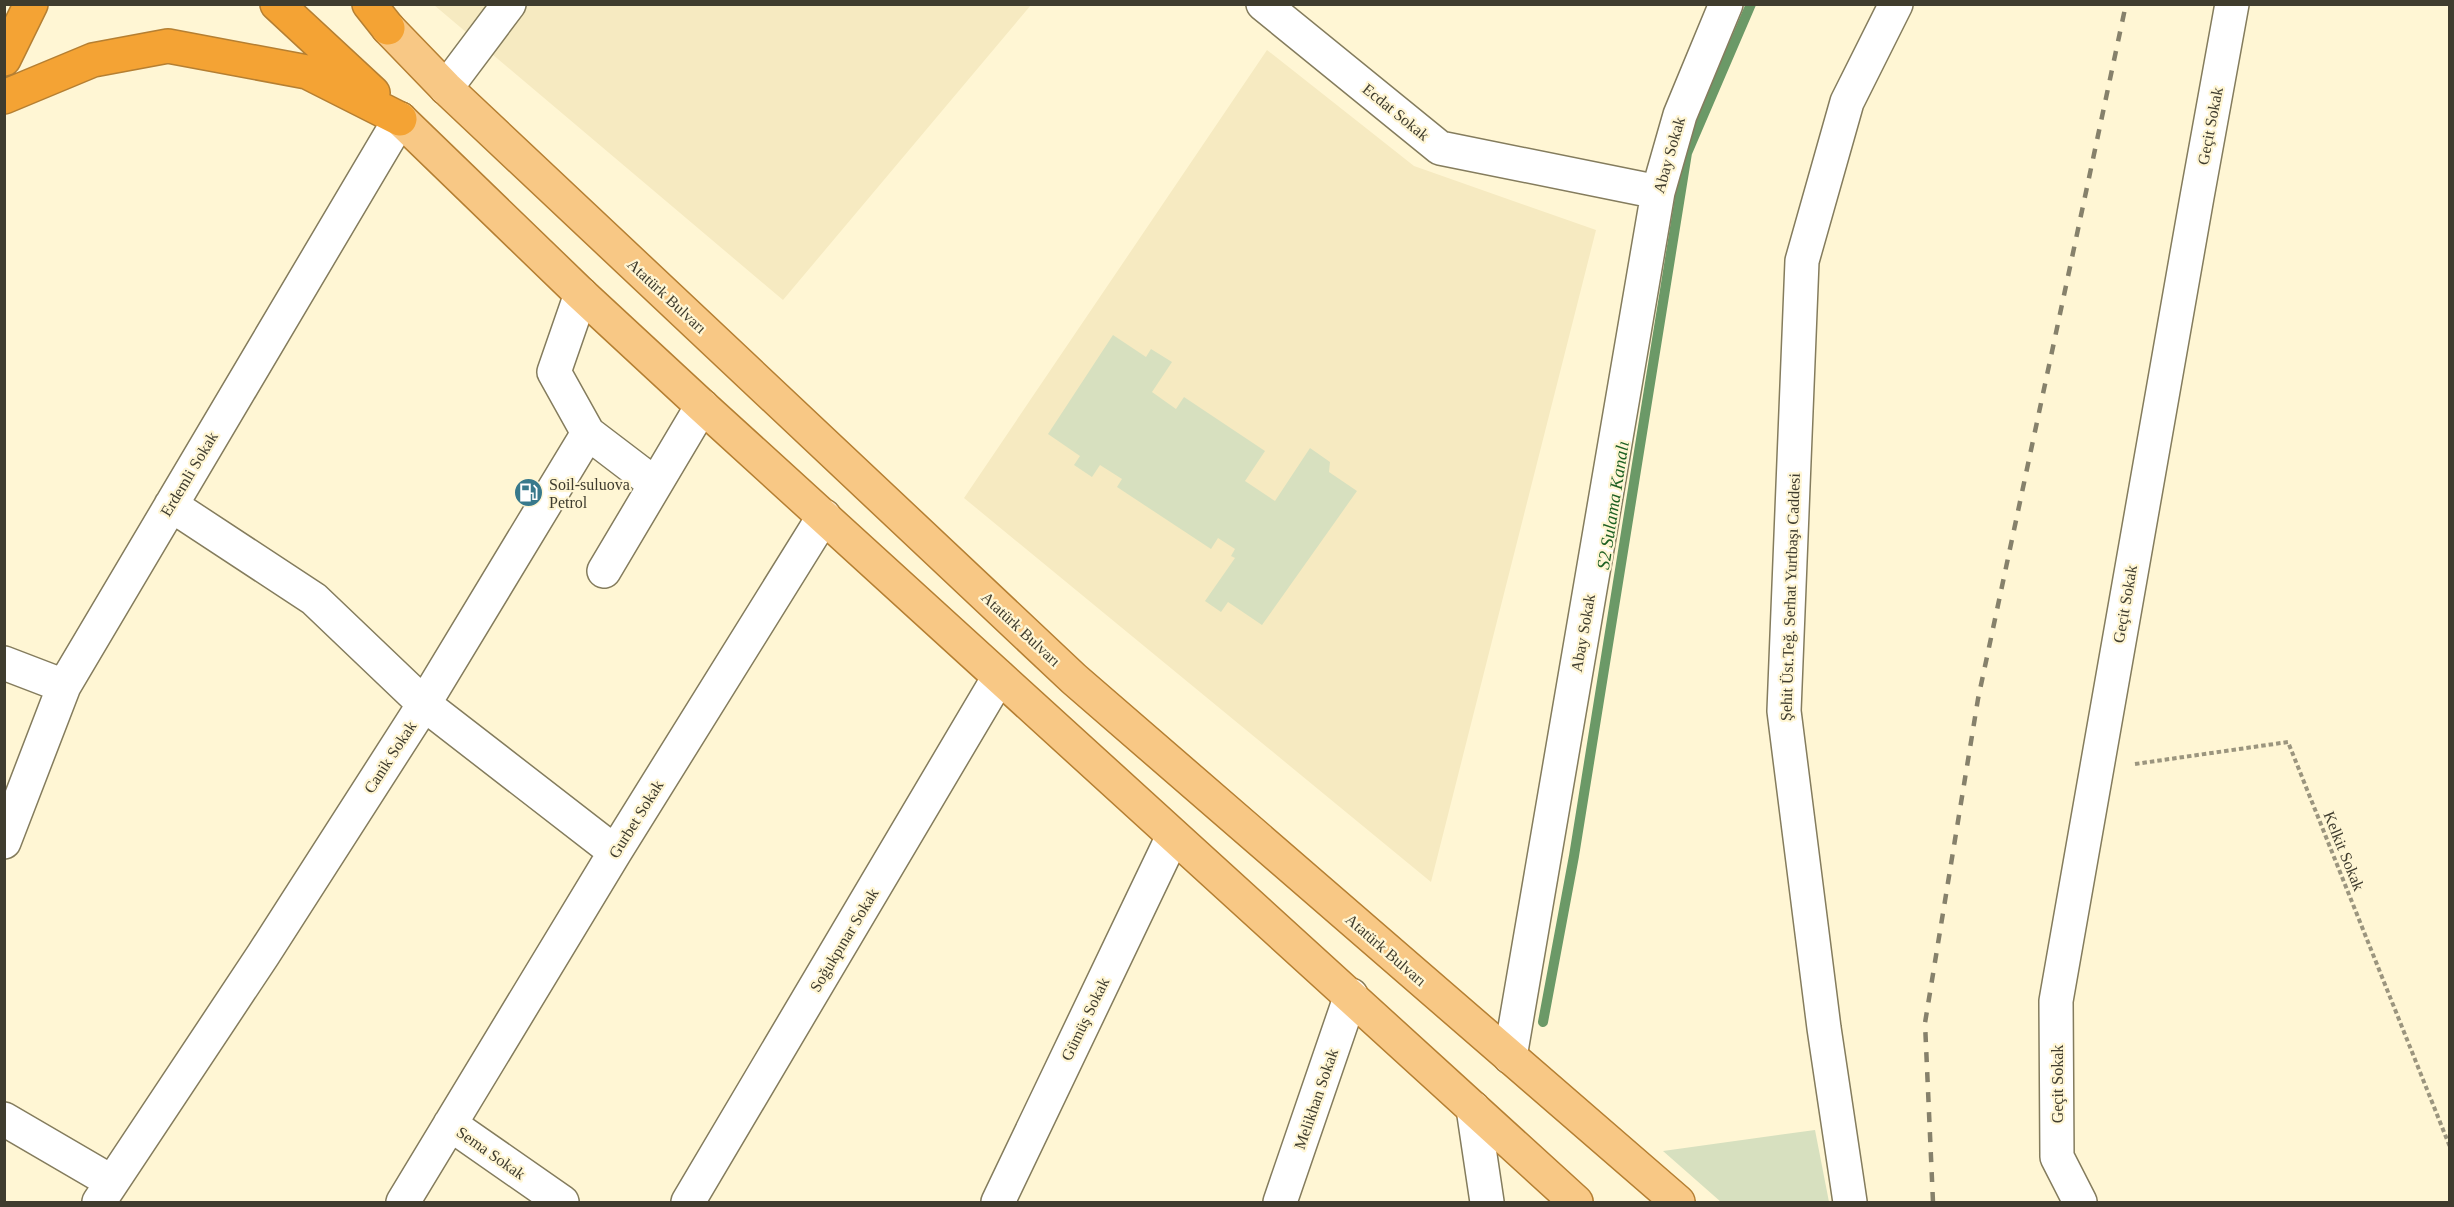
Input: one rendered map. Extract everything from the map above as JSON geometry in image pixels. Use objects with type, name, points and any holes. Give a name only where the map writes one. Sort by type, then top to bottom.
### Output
[{"type":"highway","points":[[4,59],[32,4]]},
{"type":"highway","points":[[277,4],[400,119]]},
{"type":"highway","points":[[4,97],[93,60],[168,46],[307,72],[400,119]]},
{"type":"main road","name":"Atatürk Bulvarı","points":[[376,12],[446,88],[1074,679],[1678,1203]]},
{"type":"main road","points":[[400,119],[581,294],[702,406],[1173,836],[1352,995],[1576,1203]]},
{"type":"street","points":[[446,88],[509,4]]},
{"type":"street","name":"Ecdat Sokak","points":[[1263,4],[1440,148],[1658,192]]},
{"type":"street","name":"Abay Sokak","points":[[1510,1057],[1658,192],[1680,115],[1726,4]]},
{"type":"street","name":"Şehit Üst.Teğ. Serhat Yurtbaşı Caddesi","points":[[1850,1203],[1824,1028],[1784,711],[1785,675],[1802,261],[1847,102],[1896,4]]},
{"type":"street","name":"Geçit Sokak","points":[[2080,1203],[2057,1157],[2056,1001],[2232,4]]},
{"type":"street","name":"Erdemli Sokak","points":[[4,842],[14,786],[64,686],[400,119]]},
{"type":"street","points":[[581,294],[554,372],[588,433],[655,484]]},
{"type":"street","points":[[604,571],[702,406]]},
{"type":"street","name":"Canik Sokak","points":[[106,1192],[263,955],[424,704],[588,433]]},
{"type":"street","points":[[171,505],[314,600],[424,704],[615,852]]},
{"type":"street","name":"Gurbet Sokak","points":[[403,1203],[615,852],[824,516]]},
{"type":"street","points":[[4,663],[64,686]]},
{"type":"street","name":"Soğukpınar Sokak","points":[[688,1203],[999,677]]},
{"type":"street","name":"Gümüş Sokak","points":[[998,1203],[1173,836]]},
{"type":"street","name":"Melikhan Sokak","points":[[1280,1203],[1352,995]]},
{"type":"street","points":[[1473,1108],[1487,1203]]},
{"type":"street","points":[[4,1119],[106,1192]]},
{"type":"street","name":"Sema Sokak","points":[[450,1124],[562,1203]]},
{"type":"path","name":"Kelkit Sokak","points":[[2097,769],[2288,742],[2450,1147]]},
{"type":"shaded area","points":[[434,5],[1031,5],[783,300]]},
{"type":"shaded area","points":[[1267,50],[1414,166],[1596,230],[1431,882],[964,498]]},
{"type":"building","points":[[1113,335],[1146,357],[1151,349],[1172,362],[1152,392],[1176,409],[1184,397],[1265,451],[1245,481],[1275,501],[1310,448],[1330,462],[1329,472],[1357,491],[1262,625],[1228,602],[1221,612],[1205,601],[1235,558],[1231,556],[1235,549],[1218,538],[1211,549],[1117,487],[1122,479],[1100,465],[1092,477],[1074,465],[1080,456],[1048,434]]},
{"type":"building","points":[[1815,1130],[1829,1202],[1721,1202],[1663,1151]]},
{"type":"waterway","name":"S2 Sulama Kanalı","points":[[1543,1022],[1574,856],[1687,153],[1751,4]]},
{"type":"railway","points":[[1933,1202],[1925,1023],[1978,699],[2126,4]]},
{"type":"place","name":"Soil-suluova Petrol","points":[[528,493]]}]
